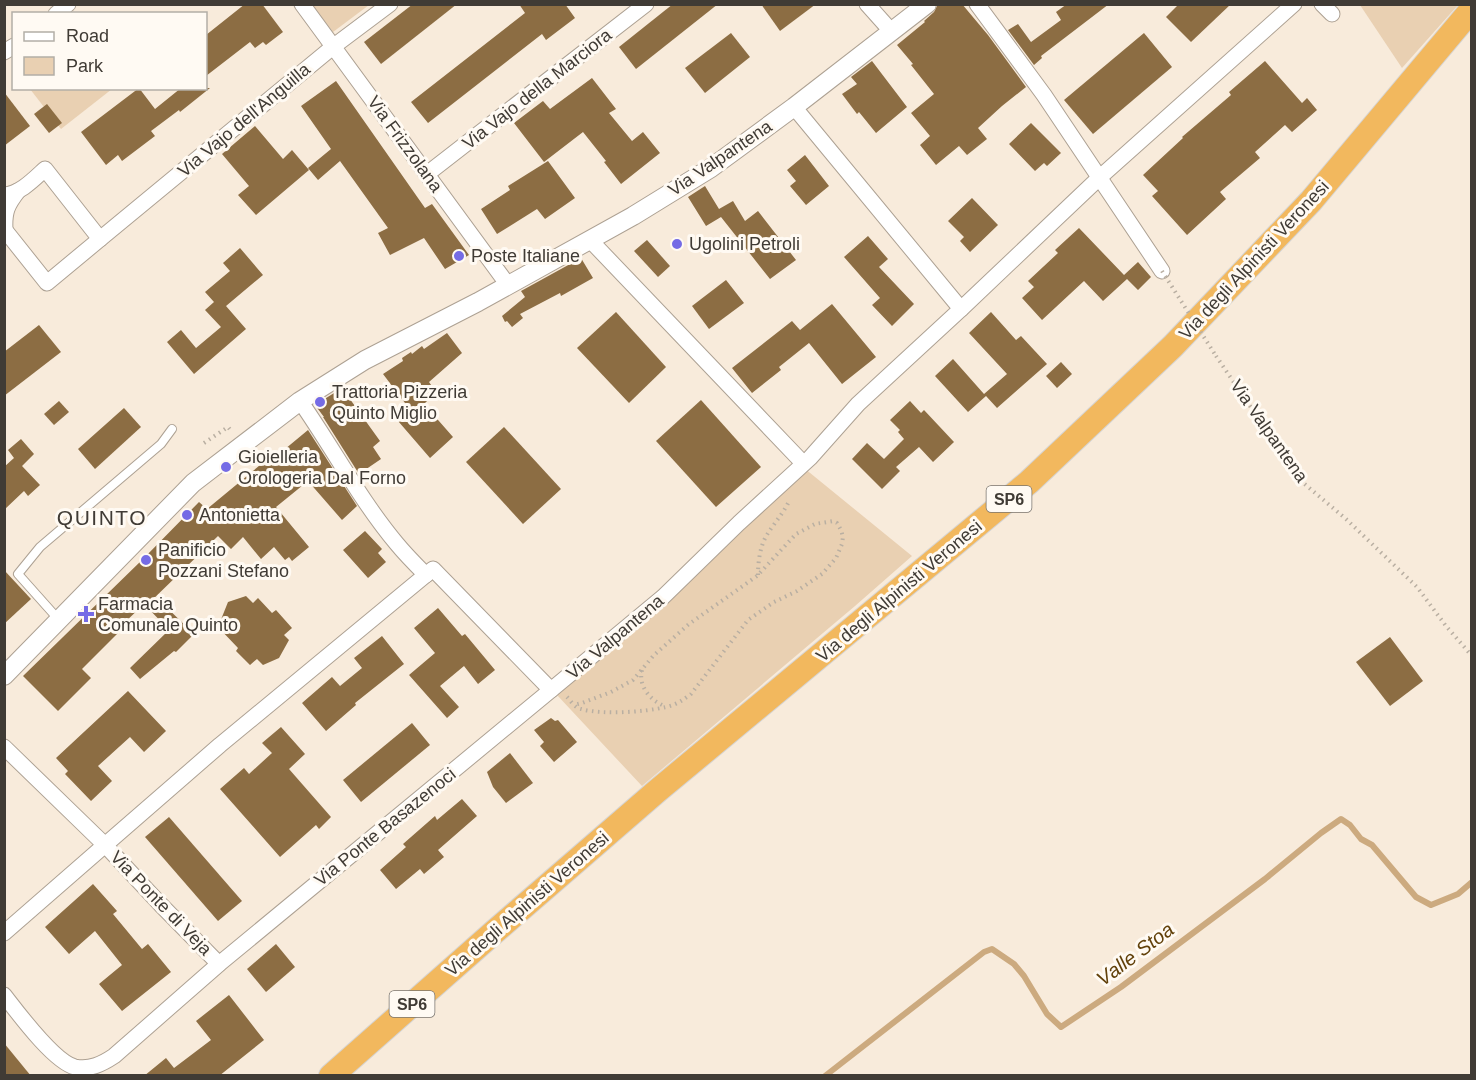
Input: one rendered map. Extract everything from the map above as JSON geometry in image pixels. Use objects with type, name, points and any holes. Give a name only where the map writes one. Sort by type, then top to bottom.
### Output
[{"type":"highway","name":"Via degli Alpinisti Veronesi","points":[[331,1076],[657,791],[1029,482],[1173,346],[1311,201],[1472,9]]},
{"type":"street","name":"Via Frizzolana","points":[[302,4],[508,285]]},
{"type":"street","name":"Via Vajo dell'Anguilla","points":[[5,229],[47,283],[334,46],[390,4]]},
{"type":"street","name":"Via Vajo della Marciora","points":[[428,174],[646,4]]},
{"type":"street","points":[[867,4],[892,33]]},
{"type":"street","name":"Via Valpantena","points":[[4,676],[193,483],[300,401],[365,360],[590,240],[711,168],[892,33],[927,4]]},
{"type":"street","points":[[977,4],[1044,95],[1162,271]]},
{"type":"street","name":"Via Valpantena","points":[[300,401],[374,514],[397,544],[426,575],[433,569],[554,688],[663,597],[803,464],[858,404],[1099,178],[1294,4]]},
{"type":"street","points":[[794,107],[961,309]]},
{"type":"street","points":[[5,229],[6,212],[11,193],[45,170],[100,239]]},
{"type":"street","points":[[590,240],[803,464]]},
{"type":"street","name":"Via Ponte di Veja","points":[[4,933],[220,745],[426,575]]},
{"type":"street","name":"Via Ponte Basazenoci","points":[[219,964],[554,688]]},
{"type":"street","points":[[4,747],[105,845]]},
{"type":"street","name":"Via Ponte di Veja","points":[[4,994],[55,1056],[72,1066],[91,1068],[114,1056],[219,964],[105,845]]},
{"type":"lane","points":[[59,620],[18,574],[40,547],[161,444],[172,429]]},
{"type":"path","name":"Via Valpantena","points":[[1162,271],[1215,356],[1301,480],[1346,519],[1417,587],[1472,656]]},
{"type":"path","points":[[757,576],[762,545],[789,501],[790,493],[785,480]]},
{"type":"path","points":[[554,688],[574,705],[579,709],[612,713],[667,707],[681,702],[691,694],[748,620],[822,574],[836,558],[843,537],[837,523],[833,521],[815,524],[796,534],[757,576],[689,624],[668,642],[633,680],[611,692],[574,705]]},
{"type":"path","points":[[642,670],[640,677],[651,699],[667,707]]},
{"type":"green space","points":[[312,5],[369,5],[333,32]]},
{"type":"green space","points":[[1360,5],[1458,5],[1402,68]]},
{"type":"green space","points":[[31,90],[111,90],[61,129]]},
{"type":"green space","points":[[804,468],[912,556],[642,786],[557,695],[647,616]]},
{"type":"building","points":[[245,4],[262,4],[283,32],[266,45],[263,42],[255,48],[250,42],[207,75],[207,34]]},
{"type":"building","points":[[413,4],[457,4],[381,64],[364,42]]},
{"type":"building","points":[[519,4],[565,4],[575,18],[546,40],[542,34],[428,123],[411,102],[525,13]]},
{"type":"building","points":[[673,4],[718,4],[636,69],[619,47]]},
{"type":"building","points":[[761,4],[816,4],[780,31]]},
{"type":"building","points":[[938,4],[962,4],[1026,87],[978,128],[987,139],[967,155],[959,146],[936,165],[920,145],[930,136],[911,113],[934,94],[897,45],[925,22]]},
{"type":"building","points":[[1067,4],[1109,4],[1041,56],[1042,58],[1034,65],[1008,30],[1018,24],[1031,42],[1061,20],[1056,12]]},
{"type":"building","points":[[1179,4],[1231,4],[1191,42],[1166,17]]},
{"type":"building","points":[[731,33],[750,57],[705,93],[685,68]]},
{"type":"building","points":[[1144,33],[1172,67],[1093,134],[1064,100]]},
{"type":"building","points":[[872,61],[907,107],[876,133],[859,112],[857,114],[842,94],[857,84],[851,77]]},
{"type":"building","points":[[1265,61],[1302,103],[1307,98],[1317,110],[1292,132],[1285,125],[1255,152],[1260,158],[1220,192],[1226,199],[1187,235],[1152,196],[1158,191],[1143,175],[1182,137],[1231,95],[1229,92]]},
{"type":"building","points":[[592,78],[616,109],[609,113],[632,141],[643,132],[660,153],[621,184],[583,132],[544,162],[514,123],[543,101],[550,109]]},
{"type":"building","points":[[336,81],[425,208],[432,204],[469,255],[445,269],[424,238],[390,255],[378,233],[388,228],[340,161],[318,180],[308,168],[331,149],[301,106]]},
{"type":"building","points":[[210,88],[151,131],[155,136],[122,161],[118,155],[106,165],[81,132],[136,90],[141,90],[155,109],[179,90],[207,90]]},
{"type":"building","points":[[4,92],[30,126],[4,146]]},
{"type":"building","points":[[47,104],[62,123],[49,133],[34,114]]},
{"type":"building","points":[[1031,123],[1061,153],[1047,166],[1044,163],[1035,171],[1009,144]]},
{"type":"building","points":[[255,126],[283,159],[292,150],[309,170],[256,215],[238,195],[249,186],[222,154]]},
{"type":"building","points":[[805,155],[829,186],[806,205],[790,186],[796,181],[787,170]]},
{"type":"building","points":[[548,161],[575,198],[545,219],[537,209],[497,234],[481,209],[510,190],[508,186]]},
{"type":"building","points":[[705,186],[719,209],[733,201],[745,221],[758,211],[796,260],[770,279],[721,217],[706,226],[688,197]]},
{"type":"building","points":[[972,198],[998,225],[970,252],[960,241],[964,237],[948,221]]},
{"type":"building","points":[[1079,228],[1124,275],[1138,262],[1151,277],[1138,290],[1127,279],[1103,301],[1084,281],[1042,320],[1022,298],[1034,287],[1028,281],[1058,253],[1055,250]]},
{"type":"building","points":[[868,236],[888,259],[879,267],[914,304],[892,326],[872,305],[880,298],[844,257]]},
{"type":"building","points":[[647,240],[670,266],[658,277],[634,251]]},
{"type":"building","points":[[240,248],[263,275],[226,306],[246,329],[194,374],[167,342],[181,330],[196,348],[221,327],[205,310],[214,302],[205,292],[230,271],[223,263]]},
{"type":"building","points":[[581,258],[593,278],[561,296],[560,293],[520,314],[523,318],[512,327],[507,321],[505,322],[502,316],[525,297],[521,291]]},
{"type":"building","points":[[726,280],[744,303],[709,329],[692,306]]},
{"type":"building","points":[[832,304],[876,357],[842,384],[809,343],[779,367],[781,370],[752,393],[732,368],[792,321],[800,330]]},
{"type":"building","points":[[616,312],[666,367],[629,403],[577,348]]},
{"type":"building","points":[[991,312],[1016,340],[1021,336],[1047,364],[997,408],[986,396],[968,412],[935,376],[953,359],[984,394],[1007,374],[969,333]]},
{"type":"building","points":[[39,325],[61,352],[4,396],[4,352]]},
{"type":"building","points":[[447,333],[462,353],[429,382],[436,392],[424,404],[453,437],[430,458],[392,414],[405,403],[383,374],[403,361],[402,358],[411,352],[412,354],[422,346],[424,349]]},
{"type":"building","points":[[1061,362],[1072,374],[1057,388],[1046,376]]},
{"type":"building","points":[[342,388],[380,441],[373,447],[381,459],[359,474],[315,405]]},
{"type":"building","points":[[701,400],[761,467],[716,507],[656,441]]},
{"type":"building","points":[[59,401],[69,412],[54,425],[44,414]]},
{"type":"building","points":[[910,401],[921,413],[924,410],[954,442],[933,462],[919,447],[896,467],[900,471],[882,489],[852,459],[867,443],[884,459],[904,439],[898,432],[900,430],[890,420]]},
{"type":"building","points":[[124,408],[141,427],[95,469],[78,449]]},
{"type":"building","points":[[504,427],[561,489],[523,524],[466,462]]},
{"type":"building","points":[[308,430],[357,506],[342,520],[308,481],[276,507],[309,547],[292,561],[289,557],[285,560],[274,547],[261,559],[243,537],[231,549],[218,536],[146,606],[144,604],[121,626],[123,628],[82,669],[91,678],[58,711],[23,676],[199,502],[207,509],[277,451],[279,454]]},
{"type":"building","points":[[21,439],[34,454],[22,466],[40,485],[28,496],[24,491],[4,510],[4,467],[14,458],[8,450]]},
{"type":"building","points":[[365,531],[382,549],[378,553],[386,562],[368,578],[343,550]]},
{"type":"building","points":[[4,570],[31,599],[4,624]]},
{"type":"building","points":[[246,596],[253,603],[258,598],[272,613],[276,610],[292,628],[284,635],[289,640],[279,658],[263,665],[257,659],[250,665],[218,627],[228,602]]},
{"type":"building","points":[[156,597],[194,634],[176,652],[174,651],[140,679],[130,668],[169,630],[146,606]]},
{"type":"building","points":[[438,608],[462,636],[465,634],[495,670],[478,684],[464,666],[440,686],[459,707],[447,718],[409,675],[435,653],[414,628]]},
{"type":"building","points":[[382,636],[404,664],[355,703],[356,705],[326,731],[302,703],[332,677],[340,686],[362,668],[354,658]]},
{"type":"building","points":[[1390,637],[1423,681],[1390,706],[1356,662]]},
{"type":"building","points":[[128,691],[166,731],[144,752],[130,737],[98,766],[112,781],[91,801],[65,774],[68,771],[56,758]]},
{"type":"building","points":[[551,718],[558,720],[577,742],[554,762],[540,746],[544,742],[534,730]]},
{"type":"building","points":[[412,723],[430,745],[361,802],[343,780]]},
{"type":"building","points":[[281,727],[305,754],[289,769],[331,817],[319,829],[316,825],[280,857],[220,789],[244,768],[249,774],[272,753],[262,743]]},
{"type":"building","points":[[510,753],[533,783],[506,803],[493,787],[487,772]]},
{"type":"building","points":[[462,799],[477,816],[438,850],[444,857],[424,874],[420,869],[396,889],[380,870],[406,847],[403,844],[435,816],[437,820]]},
{"type":"building","points":[[169,817],[242,901],[218,921],[145,837]]},
{"type":"building","points":[[93,884],[117,911],[113,914],[142,949],[148,944],[171,972],[122,1011],[99,984],[122,965],[95,931],[69,954],[45,927]]},
{"type":"building","points":[[276,944],[295,967],[266,992],[247,969]]},
{"type":"building","points":[[229,995],[264,1040],[219,1076],[144,1076],[166,1058],[174,1068],[211,1040],[196,1021]]},
{"type":"building","points":[[4,1043],[31,1076],[4,1076]]},
{"type":"waterway","name":"Valle Stoa","points":[[825,1076],[984,952],[992,949],[1014,964],[1047,1014],[1061,1027],[1121,987],[1341,819],[1350,825],[1361,839],[1372,845],[1416,897],[1431,905],[1458,894],[1472,882]]},
{"type":"place","name":"Ugolini Petroli","points":[[677,244]]},
{"type":"place","name":"Poste Italiane","points":[[459,256]]},
{"type":"place","name":"Trattoria Pizzeria Quinto Miglio","points":[[320,402]]},
{"type":"place","name":"Gioielleria Orologeria Dal Forno","points":[[226,467]]},
{"type":"place","name":"Antonietta","points":[[187,515]]},
{"type":"place","name":"Panificio Pozzani Stefano","points":[[146,560]]},
{"type":"place","name":"Farmacia Comunale Quinto","points":[[86,614]]},
{"type":"district","name":"QUINTO","points":[[102,517]]}]
